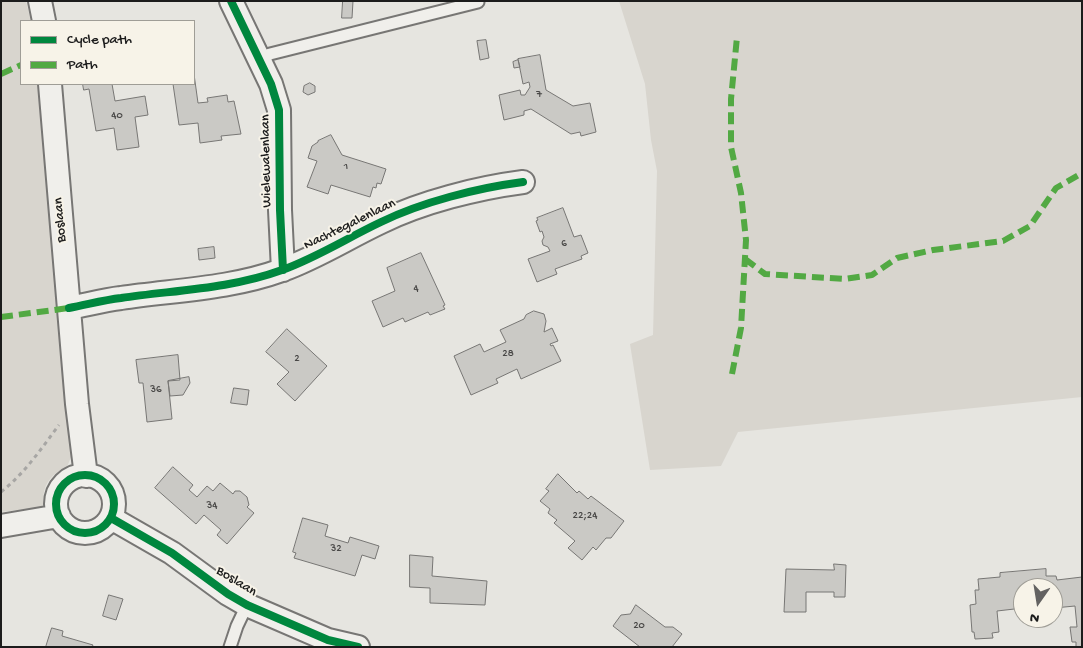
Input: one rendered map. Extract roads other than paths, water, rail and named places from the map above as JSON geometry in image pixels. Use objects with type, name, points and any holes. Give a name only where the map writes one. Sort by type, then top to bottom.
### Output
[{"type":"street","points":[[40,1],[44,20]]},
{"type":"street","name":"Wielewalenlaan","points":[[231,1],[260,59],[271,84],[279,110],[283,270]]},
{"type":"street","name":"Boslaan","points":[[50,85],[69,308],[86,476]]},
{"type":"street","name":"Nachtegalenlaan","points":[[69,308],[119,298],[212,287],[251,280],[313,258],[382,221],[419,207],[488,186],[523,182]]},
{"type":"street","points":[[86,476],[94,477],[108,486],[114,502],[111,518],[104,526],[95,532],[84,533],[74,531],[65,525],[59,516],[57,500],[64,485],[70,480],[86,476]]},
{"type":"street","points":[[1,526],[59,516]]},
{"type":"street","name":"Boslaan","points":[[111,518],[172,553],[228,594],[247,604],[328,640],[358,647]]},
{"type":"lane","points":[[260,59],[270,54],[478,2]]},
{"type":"lane","points":[[230,647],[247,604]]}]
